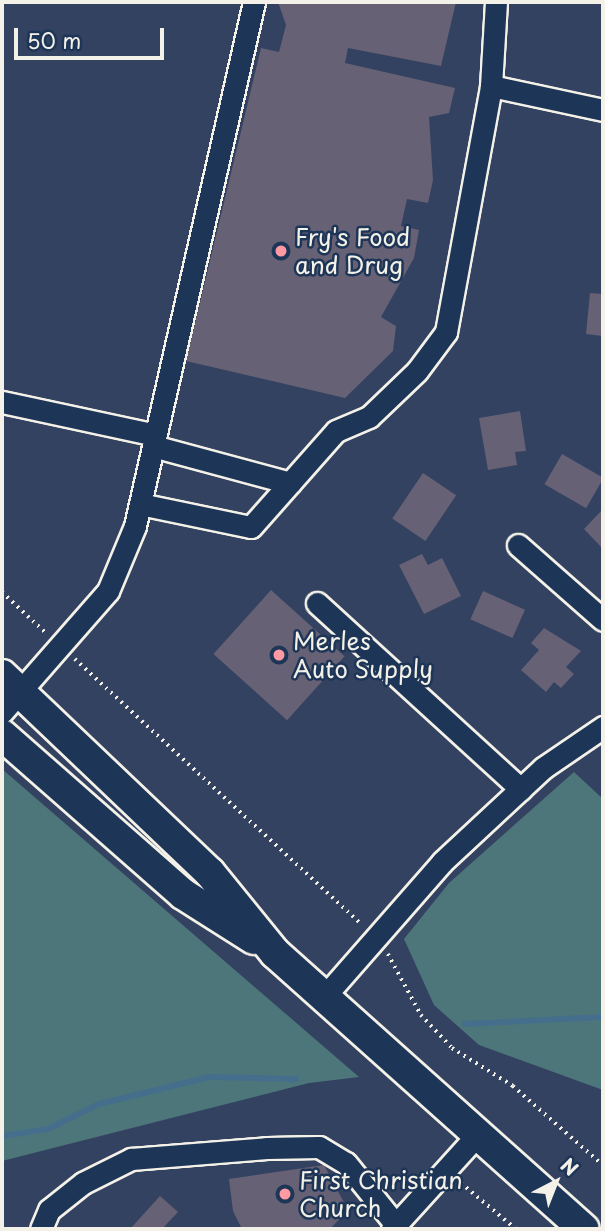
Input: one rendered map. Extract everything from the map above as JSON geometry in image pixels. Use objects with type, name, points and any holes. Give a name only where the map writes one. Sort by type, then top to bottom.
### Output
[{"type":"highway","points":[[8,693],[210,873],[275,953],[584,1229]]},
{"type":"highway","points":[[2,736],[183,894],[275,953]]},
{"type":"street","points":[[8,693],[60,645],[108,590],[140,504],[254,2]]},
{"type":"street","points":[[140,504],[251,527],[336,431],[369,417],[417,371],[446,332],[491,86],[496,2]]},
{"type":"street","points":[[491,86],[603,110]]},
{"type":"street","points":[[2,402],[155,440],[290,483]]},
{"type":"street","points":[[518,545],[603,620]]},
{"type":"street","points":[[317,603],[521,789]]},
{"type":"street","points":[[324,997],[442,862],[521,789],[603,727]]},
{"type":"street","points":[[41,1229],[49,1210],[74,1190],[131,1159],[319,1147],[346,1163],[394,1227],[478,1134]]},
{"type":"path","points":[[2,592],[376,938],[421,1014],[452,1048],[513,1086],[603,1165]]},
{"type":"path","points":[[444,1172],[516,1229]]},
{"type":"green space","points":[[2,769],[359,1077],[309,1083],[2,1161]]},
{"type":"green space","points":[[574,772],[603,799],[603,1090],[479,1045],[434,1005],[404,939],[449,883]]},
{"type":"building","points":[[278,2],[456,2],[441,66],[348,48],[345,63],[455,88],[449,113],[429,117],[433,180],[428,203],[407,199],[401,226],[419,230],[414,258],[381,317],[396,326],[393,351],[345,398],[186,361],[261,48],[279,52],[286,25]]},
{"type":"building","points":[[590,293],[603,294],[603,336],[586,334]]},
{"type":"building","points":[[520,411],[526,451],[515,452],[517,465],[488,470],[479,418]]},
{"type":"building","points":[[562,454],[603,478],[586,508],[544,484]]},
{"type":"building","points":[[423,473],[456,495],[425,541],[392,519]]},
{"type":"building","points":[[603,509],[603,549],[584,529]]},
{"type":"building","points":[[422,554],[428,565],[442,558],[461,596],[424,614],[399,565]]},
{"type":"building","name":"Merles Auto Supply","points":[[271,590],[345,656],[287,720],[213,654]]},
{"type":"building","points":[[483,591],[525,610],[512,638],[470,619]]},
{"type":"building","points":[[544,628],[581,651],[566,667],[574,674],[561,688],[554,682],[546,692],[521,670],[539,650],[531,643]]},
{"type":"building","name":"First Christian Church","points":[[324,1165],[348,1210],[330,1229],[242,1229],[233,1211],[229,1179]]},
{"type":"building","points":[[160,1196],[178,1212],[162,1229],[130,1229]]},
{"type":"waterway","points":[[465,1024],[603,1017]]},
{"type":"waterway","points":[[2,1136],[48,1129],[99,1104],[209,1077],[296,1079]]},
{"type":"place","name":"Fry's Food and Drug","points":[[281,251]]},
{"type":"place","name":"Merles Auto Supply","points":[[279,655]]},
{"type":"place","name":"First Christian Church","points":[[285,1194]]}]
